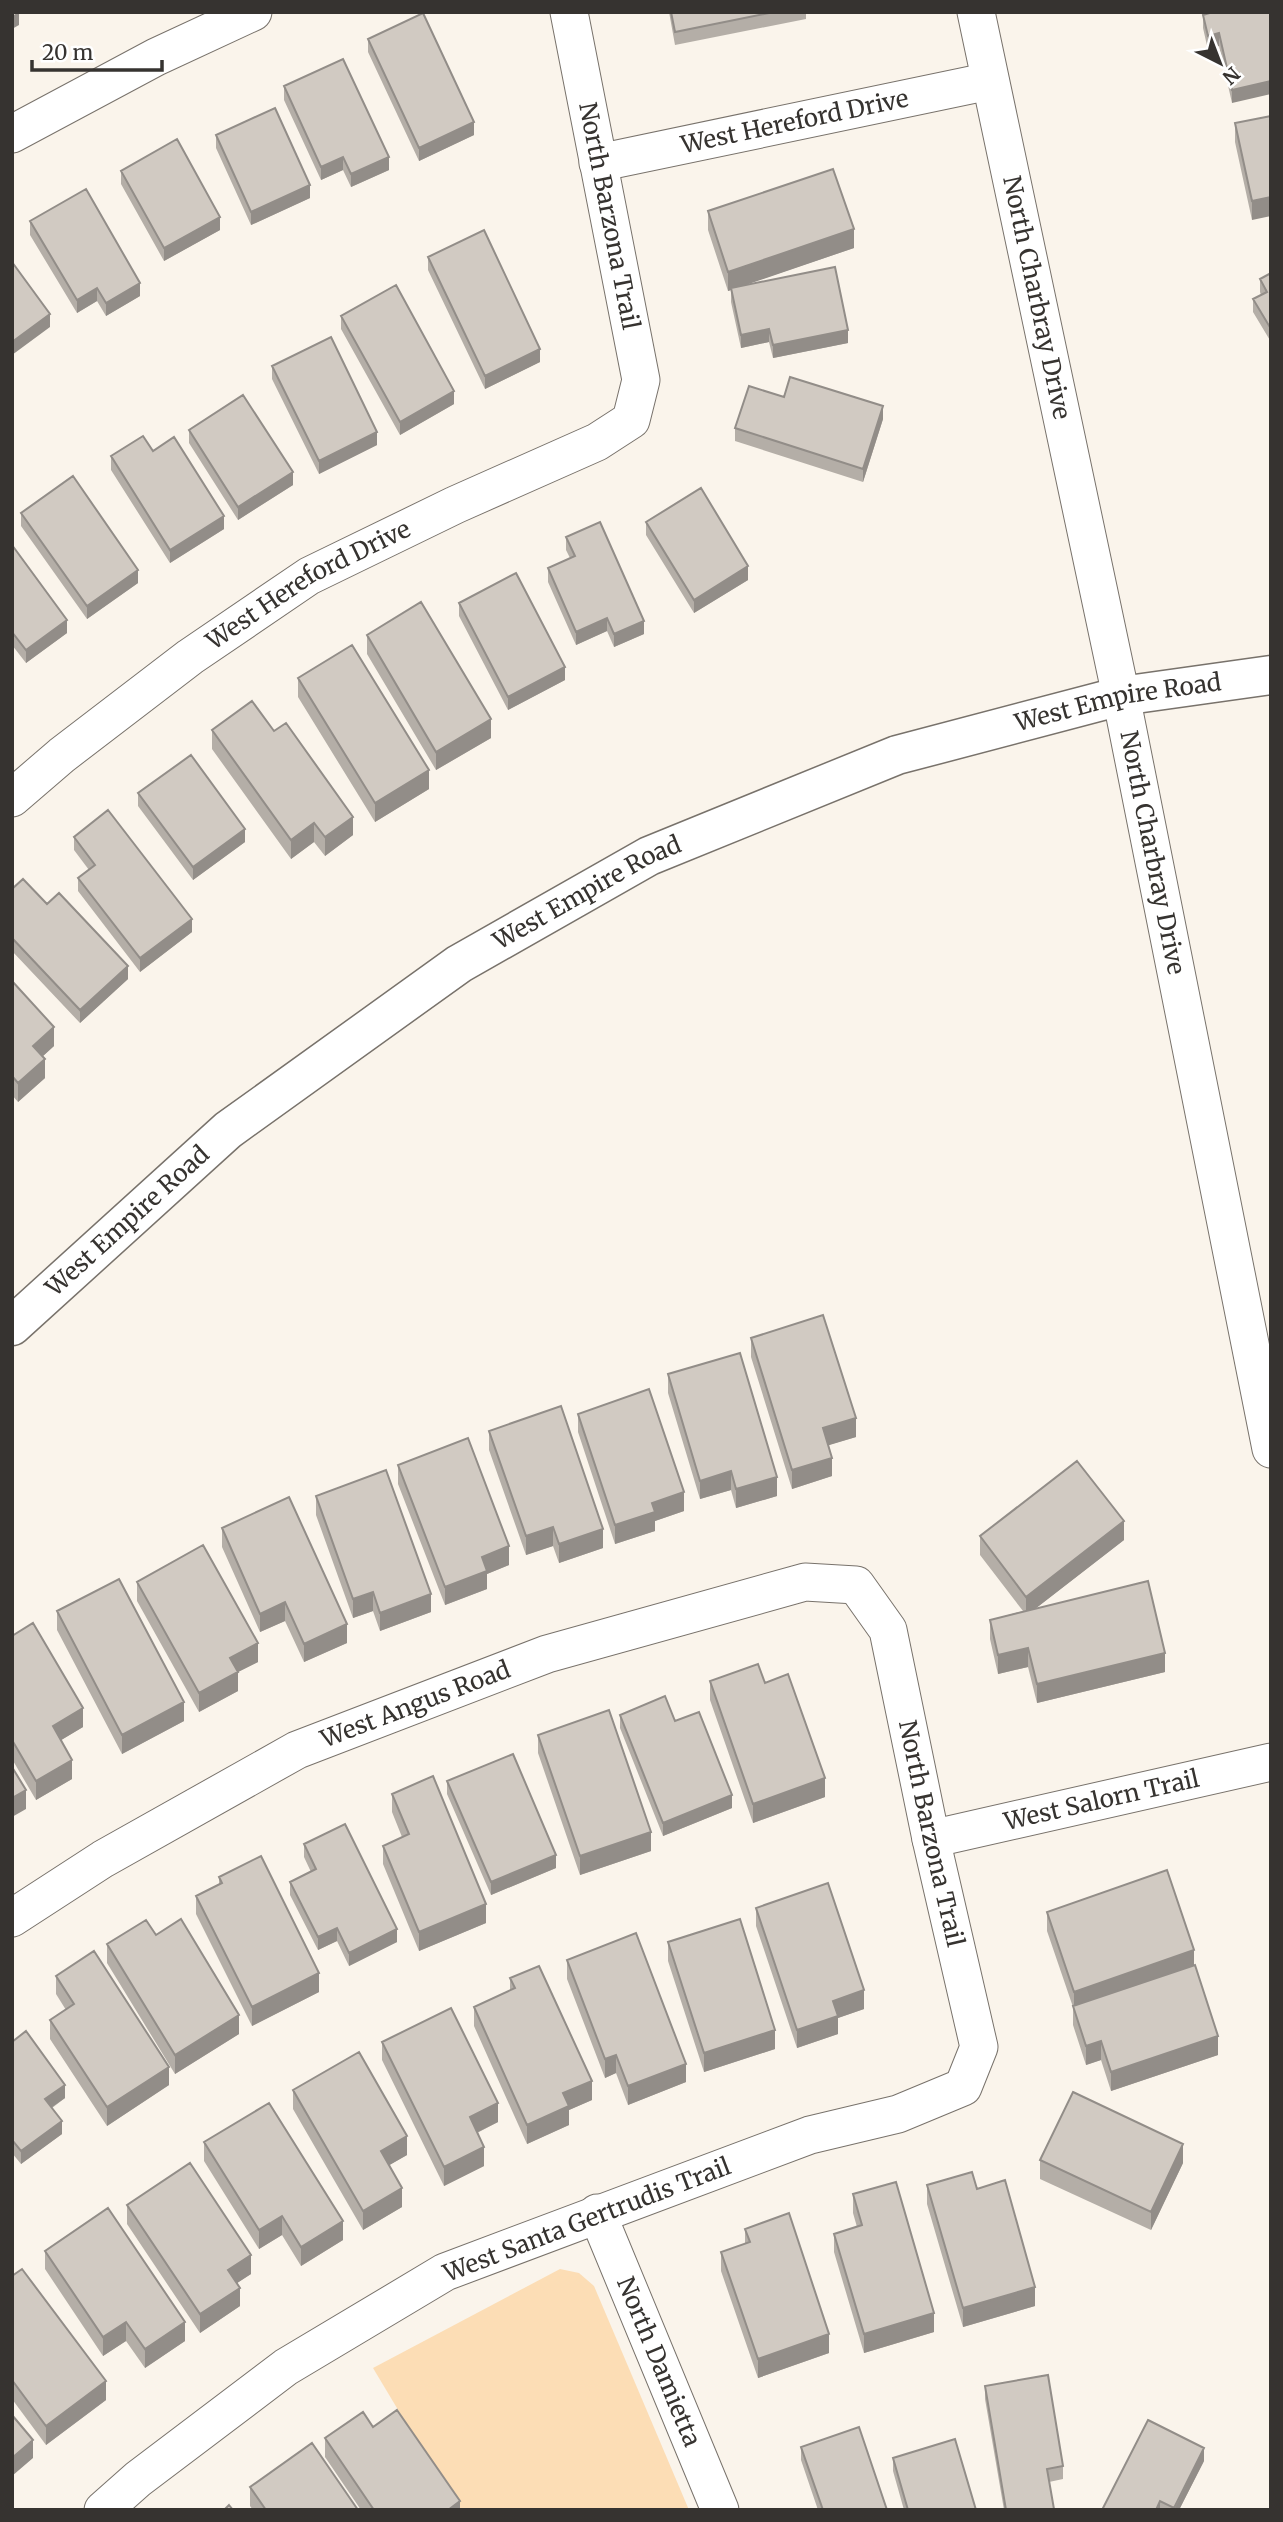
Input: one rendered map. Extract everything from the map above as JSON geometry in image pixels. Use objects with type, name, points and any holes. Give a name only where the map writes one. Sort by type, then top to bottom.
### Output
[{"type":"street","points":[[12,134],[156,57],[253,12]]},
{"type":"street","name":"North Barzona Trail","points":[[569,12],[641,380],[631,420]]},
{"type":"street","name":"North Charbray Drive","points":[[976,12],[1121,696],[1271,1449]]},
{"type":"street","name":"West Hereford Drive","points":[[598,163],[990,81]]},
{"type":"street","name":"West Hereford Drive","points":[[12,798],[62,755],[190,657],[309,576],[455,505],[597,442],[631,420]]},
{"type":"street","name":"West Empire Road","points":[[12,1326],[228,1130],[459,964],[649,856],[897,755],[1121,696],[1271,675]]},
{"type":"street","name":"West Angus Road","points":[[12,1918],[103,1858],[297,1750],[547,1654],[805,1582],[856,1585]]},
{"type":"street","name":"North Barzona Trail","points":[[856,1585],[888,1630],[931,1839],[979,2047],[963,2087]]},
{"type":"street","name":"West Salorn Trail","points":[[931,1839],[1271,1762]]},
{"type":"street","name":"West Santa Gertrudis Trail","points":[[103,2510],[138,2479],[286,2367],[445,2273],[597,2213],[810,2135],[898,2114],[963,2087]]},
{"type":"street","name":"North Damietta","points":[[597,2213],[719,2510]]},
{"type":"shaded area","points":[[560,2269],[579,2273],[594,2286],[689,2510],[458,2510],[373,2368]]},
{"type":"building","points":[[671,12],[774,12],[675,32]]},
{"type":"building","points":[[1213,12],[1271,12],[1271,81],[1232,90],[1219,33],[1208,36],[1203,15]]},
{"type":"building","points":[[423,13],[474,122],[419,148],[368,39]]},
{"type":"building","points":[[343,59],[389,157],[351,174],[343,157],[321,167],[284,86]]},
{"type":"building","points":[[275,108],[310,185],[251,212],[216,135]]},
{"type":"building","points":[[1271,116],[1271,197],[1252,201],[1235,123]]},
{"type":"building","points":[[177,139],[220,217],[164,248],[121,171]]},
{"type":"building","points":[[833,169],[854,229],[728,272],[708,211]]},
{"type":"building","points":[[86,189],[140,283],[106,303],[97,288],[77,300],[30,221]]},
{"type":"building","points":[[484,230],[540,349],[485,376],[428,257]]},
{"type":"building","points":[[12,262],[50,314],[12,342]]},
{"type":"building","points":[[835,267],[848,330],[773,345],[769,329],[741,335],[731,288]]},
{"type":"building","points":[[1271,273],[1271,329],[1253,299],[1267,292],[1260,279]]},
{"type":"building","points":[[396,285],[454,391],[400,422],[341,316]]},
{"type":"building","points":[[331,337],[377,432],[319,461],[272,366]]},
{"type":"building","points":[[790,377],[883,406],[863,469],[735,428],[749,386],[784,397]]},
{"type":"building","points":[[243,395],[293,472],[238,507],[189,430]]},
{"type":"building","points":[[143,436],[153,451],[174,437],[224,516],[170,550],[111,456]]},
{"type":"building","points":[[73,476],[138,570],[87,606],[21,513]]},
{"type":"building","points":[[701,488],[748,566],[694,600],[646,522]]},
{"type":"building","points":[[600,522],[644,621],[614,634],[607,618],[576,632],[548,568],[575,556],[566,537]]},
{"type":"building","points":[[12,545],[67,620],[26,650],[12,632]]},
{"type":"building","points":[[516,573],[565,667],[508,697],[459,603]]},
{"type":"building","points":[[421,602],[491,719],[436,752],[367,635]]},
{"type":"building","points":[[352,645],[429,770],[375,803],[298,678]]},
{"type":"building","points":[[252,701],[274,731],[286,723],[353,817],[325,837],[314,823],[291,840],[212,730]]},
{"type":"building","points":[[191,755],[245,829],[193,867],[138,793]]},
{"type":"building","points":[[108,810],[192,919],[140,958],[78,878],[95,865],[74,837]]},
{"type":"building","points":[[23,879],[47,904],[59,893],[128,966],[80,1010],[12,938],[12,889]]},
{"type":"building","points":[[12,981],[54,1027],[33,1046],[45,1059],[18,1083],[12,1076]]},
{"type":"building","points":[[823,1315],[856,1418],[823,1428],[832,1458],[792,1470],[751,1338]]},
{"type":"building","points":[[740,1353],[777,1477],[736,1489],[731,1471],[700,1481],[668,1374]]},
{"type":"building","points":[[649,1389],[684,1492],[652,1503],[655,1512],[615,1525],[578,1414]]},
{"type":"building","points":[[561,1406],[603,1529],[559,1544],[553,1527],[526,1536],[489,1431]]},
{"type":"building","points":[[468,1438],[509,1546],[482,1557],[487,1571],[445,1587],[398,1465]]},
{"type":"building","points":[[1077,1461],[1124,1521],[1026,1597],[980,1536]]},
{"type":"building","points":[[386,1470],[431,1594],[380,1613],[373,1592],[353,1599],[316,1496]]},
{"type":"building","points":[[289,1497],[347,1624],[304,1644],[285,1602],[260,1614],[222,1528]]},
{"type":"building","points":[[203,1545],[258,1643],[230,1658],[238,1672],[199,1693],[137,1582]]},
{"type":"building","points":[[119,1579],[184,1702],[122,1735],[57,1611]]},
{"type":"building","points":[[1148,1581],[1165,1653],[1037,1684],[1028,1648],[998,1655],[990,1620]]},
{"type":"building","points":[[33,1623],[83,1708],[53,1726],[72,1760],[36,1781],[12,1740],[12,1636]]},
{"type":"building","points":[[758,1664],[765,1683],[788,1674],[825,1778],[753,1804],[710,1681]]},
{"type":"building","points":[[665,1696],[675,1721],[699,1712],[732,1795],[663,1823],[620,1715]]},
{"type":"building","points":[[609,1710],[651,1832],[580,1856],[538,1735]]},
{"type":"building","points":[[513,1754],[556,1855],[491,1882],[447,1781]]},
{"type":"building","points":[[12,1767],[26,1790],[12,1798]]},
{"type":"building","points":[[433,1776],[486,1904],[419,1932],[383,1846],[409,1834],[392,1794]]},
{"type":"building","points":[[345,1824],[397,1929],[349,1953],[337,1928],[318,1937],[290,1882],[316,1869],[304,1844]]},
{"type":"building","points":[[261,1856],[319,1973],[252,2007],[196,1896],[222,1883],[219,1877]]},
{"type":"building","points":[[1167,1870],[1194,1950],[1074,1992],[1047,1912]]},
{"type":"building","points":[[828,1883],[864,1990],[833,2001],[838,2016],[797,2030],[756,1908]]},
{"type":"building","points":[[181,1919],[239,2015],[175,2055],[107,1944],[146,1920],[156,1935]]},
{"type":"building","points":[[740,1919],[775,2030],[704,2053],[668,1942]]},
{"type":"building","points":[[636,1933],[686,2064],[628,2086],[616,2055],[605,2059],[567,1960]]},
{"type":"building","points":[[94,1951],[169,2067],[107,2107],[50,2020],[74,2004],[56,1976]]},
{"type":"building","points":[[1195,1965],[1218,2036],[1111,2072],[1101,2041],[1086,2046],[1073,2006]]},
{"type":"building","points":[[539,1966],[592,2081],[563,2093],[569,2106],[527,2125],[474,2007],[515,1988],[510,1978]]},
{"type":"building","points":[[451,2008],[498,2103],[470,2117],[484,2147],[444,2167],[382,2042]]},
{"type":"building","points":[[26,2031],[65,2085],[45,2099],[62,2121],[21,2151],[12,2140],[12,2042]]},
{"type":"building","points":[[359,2052],[407,2136],[381,2151],[402,2188],[363,2211],[293,2090]]},
{"type":"building","points":[[1073,2092],[1183,2144],[1151,2212],[1040,2160]]},
{"type":"building","points":[[269,2103],[343,2221],[301,2247],[282,2216],[259,2230],[204,2142]]},
{"type":"building","points":[[190,2163],[251,2255],[228,2270],[240,2288],[200,2314],[127,2205]]},
{"type":"building","points":[[972,2172],[977,2189],[1005,2180],[1035,2287],[963,2308],[927,2185]]},
{"type":"building","points":[[896,2182],[934,2313],[864,2334],[834,2234],[862,2225],[853,2194]]},
{"type":"building","points":[[108,2208],[185,2322],[145,2349],[126,2322],[103,2337],[45,2251]]},
{"type":"building","points":[[789,2213],[829,2334],[758,2359],[721,2252],[750,2242],[745,2229]]},
{"type":"building","points":[[22,2269],[106,2381],[46,2426],[12,2380],[12,2276]]},
{"type":"building","points":[[1048,2375],[1063,2466],[1047,2469],[1054,2509],[1006,2510],[985,2386]]},
{"type":"building","points":[[397,2410],[460,2501],[448,2510],[374,2510],[325,2438],[363,2412],[373,2427]]},
{"type":"building","points":[[12,2415],[33,2440],[12,2458]]},
{"type":"building","points":[[1148,2420],[1204,2448],[1174,2508],[1160,2501],[1156,2510],[1102,2510]]},
{"type":"building","points":[[859,2427],[887,2510],[823,2510],[801,2447]]},
{"type":"building","points":[[955,2439],[976,2510],[908,2510],[893,2458]]},
{"type":"building","points":[[312,2443],[358,2510],[266,2510],[250,2487]]}]
